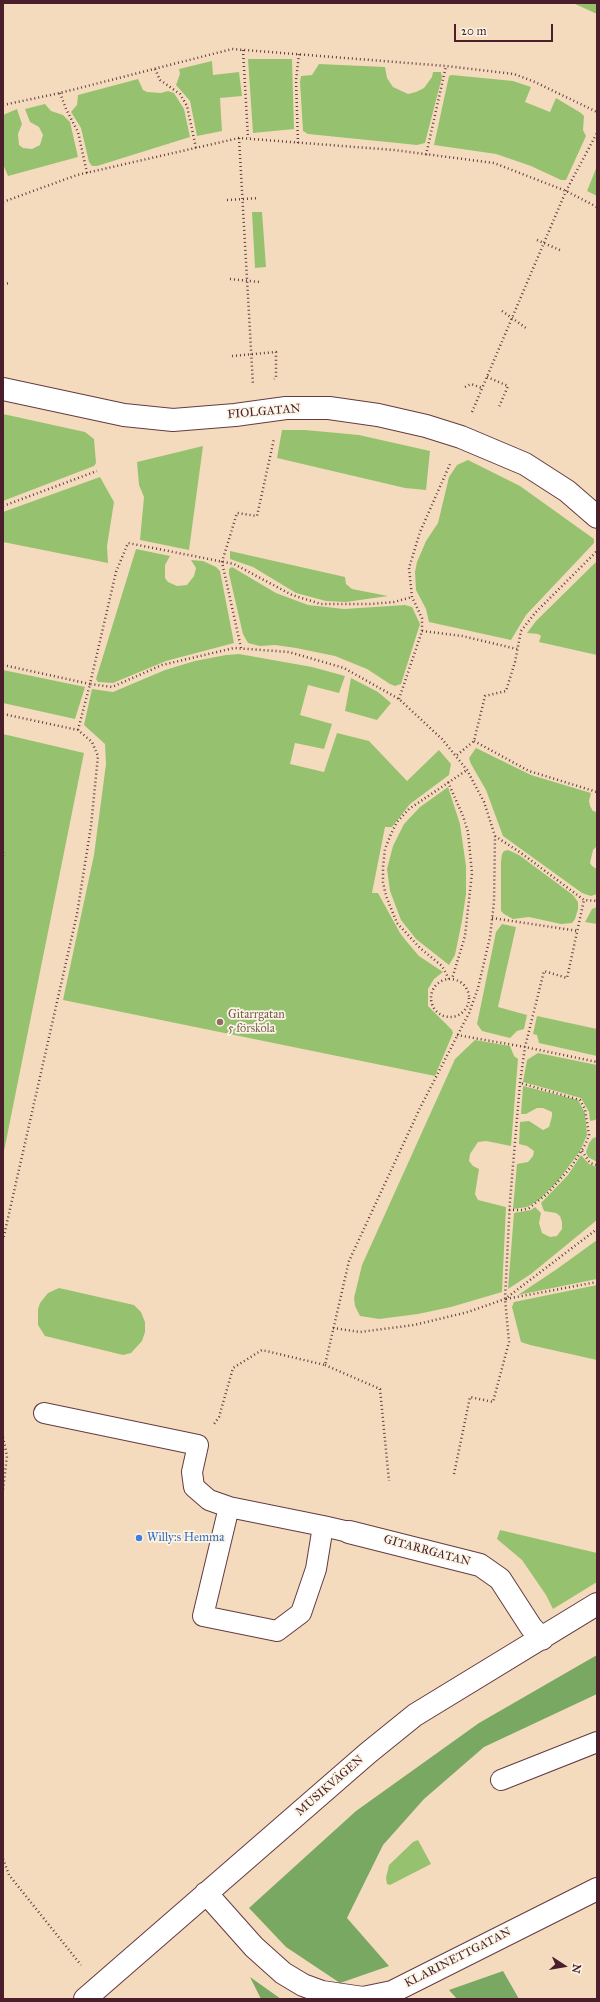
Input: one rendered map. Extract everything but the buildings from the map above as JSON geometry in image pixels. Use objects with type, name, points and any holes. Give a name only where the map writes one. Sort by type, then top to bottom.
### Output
[{"type":"street","name":"FIOLGATAN","points":[[3,389],[124,415],[173,420],[270,410],[329,408],[378,415],[461,436],[525,464],[567,491],[597,517]]},
{"type":"street","name":"GITARRGATAN","points":[[349,1532],[480,1565],[500,1579],[531,1627],[542,1639]]},
{"type":"street","name":"MUSIKVÄGEN","points":[[85,1999],[368,1753],[416,1716],[597,1604]]},
{"type":"street","name":"KLARINETTGATAN","points":[[206,1893],[254,1947],[283,1973],[303,1985],[322,1992],[363,1998],[394,1995],[597,1889]]},
{"type":"lane","points":[[44,1413],[198,1445],[192,1472],[194,1487],[209,1500],[229,1508],[349,1532]]},
{"type":"lane","points":[[229,1508],[203,1616],[277,1631],[301,1613],[316,1569],[322,1526]]},
{"type":"lane","points":[[501,1780],[597,1742]]},
{"type":"path","points":[[3,105],[60,93],[232,49],[446,66],[514,74],[597,112]]},
{"type":"path","points":[[243,50],[248,138]]},
{"type":"path","points":[[298,143],[296,80],[299,54]]},
{"type":"path","points":[[426,154],[446,66]]},
{"type":"path","points":[[155,69],[160,80],[175,90],[187,106],[196,148]]},
{"type":"path","points":[[60,93],[66,109],[78,132],[87,173]]},
{"type":"path","points":[[239,138],[246,281],[252,354],[252,382],[270,410],[274,442],[257,516],[237,513],[222,562],[241,649]]},
{"type":"path","points":[[3,202],[87,173],[239,138],[248,138],[426,154],[494,163],[566,191],[597,207]]},
{"type":"path","points":[[227,200],[259,198]]},
{"type":"path","points":[[537,240],[562,251]]},
{"type":"path","points":[[230,279],[260,282]]},
{"type":"path","points":[[3,284],[11,283]]},
{"type":"path","points":[[502,311],[526,328]]},
{"type":"path","points":[[232,356],[276,352],[276,378],[271,379]]},
{"type":"path","points":[[487,377],[508,386],[499,407]]},
{"type":"path","points":[[252,382],[258,381]]},
{"type":"path","points":[[465,387],[471,384],[482,388]]},
{"type":"path","points":[[3,506],[97,471]]},
{"type":"path","points":[[78,730],[116,572],[128,543],[238,565],[292,595],[321,604],[370,604],[394,602],[412,597]]},
{"type":"path","points":[[457,755],[474,740],[485,696],[506,691],[518,649],[521,631],[530,619],[597,551]]},
{"type":"path","points":[[422,631],[462,636],[518,649]]},
{"type":"path","points":[[3,666],[90,684],[112,687],[162,665],[234,648],[289,652],[344,668],[399,699],[457,755],[484,802],[495,836],[492,918],[486,962],[469,1013],[420,1108],[349,1261],[325,1365]]},
{"type":"path","points":[[3,714],[78,730],[92,742],[98,756],[91,826],[77,914],[3,1240]]},
{"type":"path","points":[[474,740],[529,770],[597,792]]},
{"type":"path","points":[[451,979],[442,966],[420,948],[397,923],[390,909],[382,882],[386,849],[397,822],[409,809],[467,770]]},
{"type":"path","points":[[448,782],[463,816],[468,832],[472,873],[465,936],[451,979]]},
{"type":"path","points":[[495,836],[521,853],[584,900],[597,901]]},
{"type":"path","points":[[3,856],[4,852]]},
{"type":"path","points":[[454,1474],[470,1397],[493,1402],[509,1342],[505,1299],[509,1210],[520,1083],[525,1046],[544,971],[567,978],[584,900]]},
{"type":"path","points":[[492,918],[578,931]]},
{"type":"path","points":[[451,979],[459,982],[466,989],[468,1000],[464,1009],[455,1015],[445,1016],[438,1013],[432,1004],[431,994],[434,987],[442,981],[451,979]]},
{"type":"path","points":[[464,1009],[469,1013]]},
{"type":"path","points":[[457,1035],[525,1046],[597,1062]]},
{"type":"path","points":[[509,1210],[524,1210],[537,1203],[560,1180],[582,1151],[589,1135],[585,1109],[580,1100],[520,1083]]},
{"type":"path","points":[[582,1151],[587,1159],[597,1165]]},
{"type":"path","points":[[505,1299],[597,1229]]},
{"type":"path","points":[[333,1328],[360,1332],[414,1325],[468,1312],[505,1299],[597,1282]]},
{"type":"path","points":[[198,1445],[219,1417],[233,1368],[262,1350],[325,1365],[380,1389],[389,1481]]},
{"type":"path","points":[[3,1436],[7,1456],[3,1490]]},
{"type":"path","points":[[3,1859],[9,1875],[82,1967]]},
{"type":"green space","points":[[573,3],[597,3],[597,14]]},
{"type":"green space","points":[[248,59],[292,59],[294,129],[253,133]]},
{"type":"green space","points":[[212,61],[213,75],[239,72],[242,96],[220,98],[222,131],[197,136],[190,101],[176,85],[180,74],[179,69]]},
{"type":"green space","points":[[319,64],[385,67],[387,78],[393,87],[408,94],[424,88],[432,77],[433,72],[441,72],[442,77],[425,143],[417,145],[308,134],[303,131],[300,82],[301,76],[312,75]]},
{"type":"green space","points":[[452,75],[513,81],[531,87],[525,102],[550,112],[556,98],[581,113],[584,116],[583,130],[586,136],[566,180],[561,180],[531,166],[496,154],[434,145],[449,76]]},
{"type":"green space","points":[[138,79],[143,90],[147,92],[161,93],[168,91],[174,93],[184,109],[190,137],[97,166],[92,166],[89,162],[81,128],[71,112],[77,105],[78,95]]},
{"type":"green space","points":[[45,104],[51,111],[63,115],[70,122],[78,157],[8,176],[3,164],[3,115],[17,109],[22,124],[18,134],[19,145],[23,148],[32,149],[40,145],[43,135],[39,127],[30,122],[25,109]]},
{"type":"green space","points":[[597,166],[597,196],[587,191]]},
{"type":"green space","points":[[252,212],[262,212],[266,267],[255,268]]},
{"type":"green space","points":[[3,414],[85,432],[94,439],[96,463],[94,466],[3,501]]},
{"type":"green space","points":[[282,430],[305,430],[359,435],[430,451],[426,490],[405,488],[277,458]]},
{"type":"green space","points":[[203,446],[189,550],[140,540],[144,497],[139,485],[137,462]]},
{"type":"green space","points":[[468,460],[520,486],[594,539],[594,543],[526,615],[511,640],[429,622],[426,609],[416,590],[415,572],[417,562],[426,541],[438,523],[449,477],[457,465]]},
{"type":"green space","points":[[100,477],[114,502],[107,546],[108,563],[3,542],[3,512]]},
{"type":"green space","points":[[136,549],[170,556],[165,565],[165,578],[168,582],[177,586],[187,585],[194,576],[196,568],[191,560],[203,561],[216,567],[220,571],[234,643],[166,661],[113,683],[98,682],[96,679]]},
{"type":"green space","points":[[230,551],[345,577],[346,584],[352,589],[388,596],[346,602],[326,601],[296,593],[253,567],[230,559]]},
{"type":"green space","points":[[597,561],[597,655],[539,642],[541,636],[538,634],[527,633],[536,621]]},
{"type":"green space","points":[[232,567],[276,593],[308,605],[344,609],[405,605],[412,607],[420,624],[401,684],[395,686],[390,684],[367,669],[335,656],[296,648],[275,645],[260,646],[248,643],[243,634],[229,574],[229,569]]},
{"type":"green space","points":[[239,654],[312,667],[345,676],[339,693],[308,685],[300,715],[332,724],[324,749],[295,743],[290,764],[324,772],[337,733],[369,741],[407,781],[439,750],[451,764],[449,775],[410,804],[392,827],[385,827],[372,893],[378,893],[400,933],[419,956],[443,972],[434,979],[428,989],[428,1006],[452,1030],[453,1033],[435,1076],[63,1000],[94,855],[106,764],[105,744],[84,725],[92,689],[113,692],[165,670],[195,661]]},
{"type":"green space","points":[[3,670],[85,687],[75,719],[3,703]]},
{"type":"green space","points":[[351,678],[378,692],[391,703],[377,720],[345,711]]},
{"type":"green space","points":[[3,734],[84,753],[3,1156]]},
{"type":"green space","points":[[476,748],[531,775],[591,793],[589,801],[590,806],[593,811],[597,812],[597,846],[593,850],[590,863],[597,869],[597,894],[591,896],[582,893],[503,836],[486,790],[469,758]]},
{"type":"green space","points":[[448,787],[460,824],[466,866],[466,894],[462,921],[455,955],[449,965],[416,939],[401,920],[390,891],[387,869],[393,846],[404,824],[420,807]]},
{"type":"green space","points":[[508,850],[519,855],[573,895],[578,902],[578,909],[572,923],[561,924],[529,917],[513,919],[501,911],[501,862],[502,854],[504,851]]},
{"type":"green space","points":[[597,907],[597,924],[585,922],[592,909]]},
{"type":"green space","points":[[502,924],[516,927],[498,1007],[527,1015],[524,1029],[517,1031],[510,1038],[482,1031],[477,1024],[496,932]]},
{"type":"green space","points":[[537,1016],[597,1029],[597,1056],[539,1043],[537,1035],[533,1034]]},
{"type":"green space","points":[[475,1040],[510,1046],[514,1056],[518,1059],[511,1146],[486,1141],[478,1142],[470,1154],[469,1161],[473,1166],[479,1169],[475,1194],[478,1200],[506,1207],[502,1292],[451,1307],[418,1314],[379,1319],[360,1316],[355,1306],[354,1298],[362,1265],[455,1059]]},
{"type":"green space","points":[[538,1053],[597,1065],[597,1118],[595,1120],[590,1121],[589,1112],[581,1098],[523,1082],[527,1060]]},
{"type":"green space","points":[[523,1086],[578,1100],[585,1113],[587,1135],[580,1151],[558,1181],[539,1200],[527,1207],[513,1209],[517,1164],[528,1162],[533,1156],[534,1151],[527,1146],[519,1144],[520,1122],[529,1121],[543,1130],[549,1127],[552,1116],[552,1112],[543,1108],[537,1108],[526,1114],[521,1114]]},
{"type":"green space","points":[[597,1137],[597,1162],[588,1157],[586,1152],[589,1143],[593,1138]]},
{"type":"green space","points":[[581,1155],[589,1164],[597,1167],[597,1220],[531,1274],[508,1289],[514,1213],[531,1210],[535,1207],[541,1213],[539,1223],[542,1233],[550,1237],[557,1236],[562,1229],[560,1216],[556,1213],[544,1211],[541,1203],[568,1175]]},
{"type":"green space","points":[[597,1240],[597,1279],[518,1295],[557,1269]]},
{"type":"green space","points":[[597,1285],[597,1360],[521,1342],[512,1307],[514,1302]]},
{"type":"green space","points":[[59,1288],[134,1305],[141,1312],[145,1322],[145,1332],[142,1341],[131,1353],[123,1355],[45,1336],[38,1325],[38,1309],[40,1303],[48,1293]]},
{"type":"green space","points":[[500,1530],[597,1553],[597,1582],[553,1609],[546,1595],[522,1560],[497,1539]]},
{"type":"green space","points":[[597,1655],[597,1694],[484,1747],[424,1799],[383,1845],[347,1918],[389,1966],[340,1983],[286,1947],[249,1908],[356,1811],[479,1723]]},
{"type":"green space","points":[[418,1840],[431,1864],[390,1885],[387,1884],[386,1878],[389,1865],[413,1842]]},
{"type":"green space","points":[[503,1971],[519,1999],[457,1999],[449,1990]]},
{"type":"green space","points":[[250,1977],[281,1999],[261,1999]]},
{"type":"place","name":"Gitarrgatan 5 förskola","points":[[220,1022]]},
{"type":"place","name":"Willy:s Hemma","points":[[139,1538]]}]
